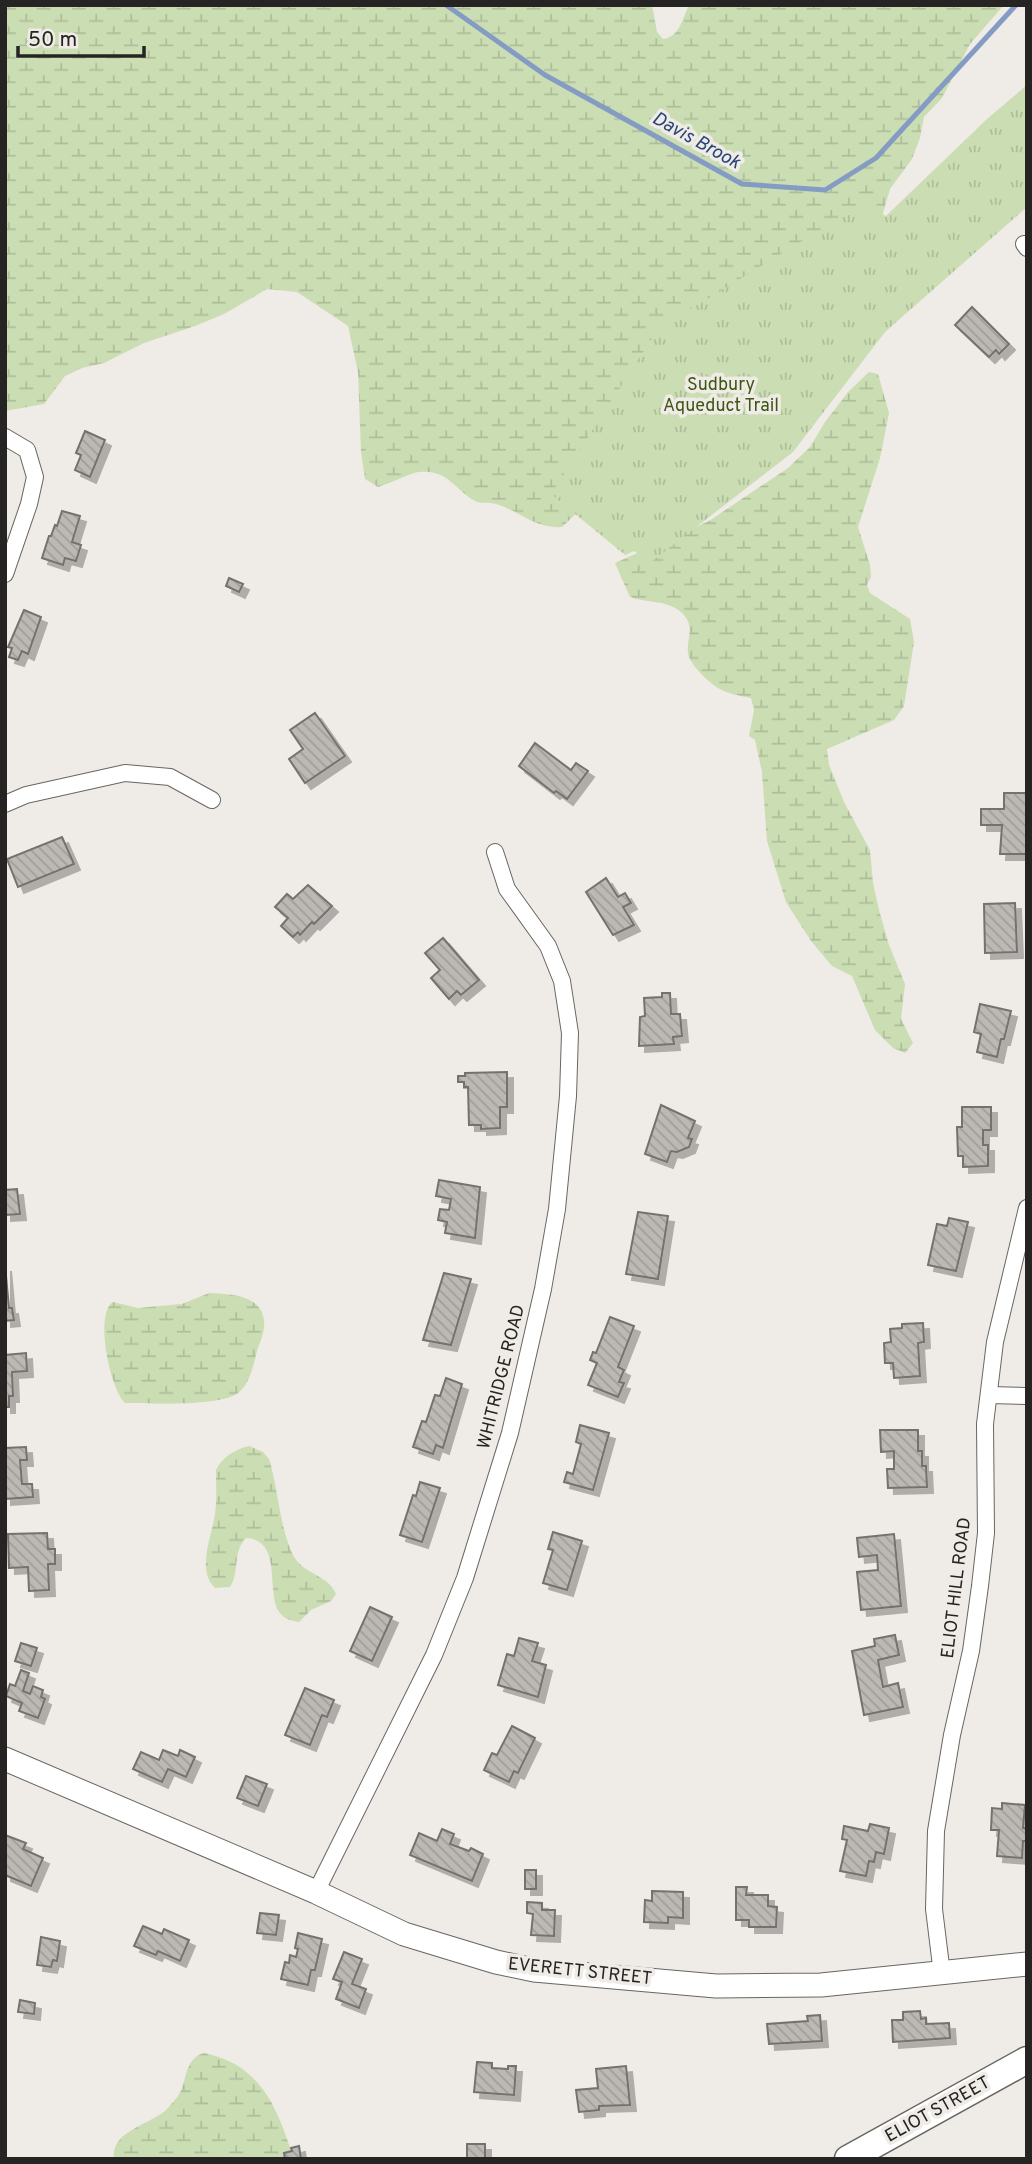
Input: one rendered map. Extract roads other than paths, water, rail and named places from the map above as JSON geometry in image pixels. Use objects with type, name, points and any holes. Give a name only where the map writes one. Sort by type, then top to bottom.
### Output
[{"type":"main road","name":"ELIOT STREET","points":[[848,2159],[1027,2060]]},
{"type":"street","points":[[5,438],[27,450],[34,477],[29,504],[5,574]]},
{"type":"street","points":[[5,804],[26,794],[125,773],[170,777],[212,800]]},
{"type":"street","name":"WHITRIDGE ROAD","points":[[316,1892],[434,1655],[465,1578],[510,1433],[550,1249],[560,1189],[570,1033],[562,981],[548,946],[507,889],[495,852]]},
{"type":"street","name":"ELIOT HILL ROAD","points":[[942,1973],[934,1909],[936,1831],[979,1599],[986,1532],[985,1424],[995,1342],[1027,1208]]},
{"type":"street","points":[[989,1395],[1027,1396]]},
{"type":"street","name":"EVERETT STREET","points":[[5,1759],[316,1892],[404,1934],[496,1962],[534,1970],[716,1986],[821,1985],[1027,1964]]},
{"type":"waterway","name":"Davis Brook","points":[[446,5],[545,75],[742,184],[825,190],[876,158],[1016,5]]},
{"type":"park label","name":"Sudbury Aqueduct Trail","points":[[721,395]]}]
